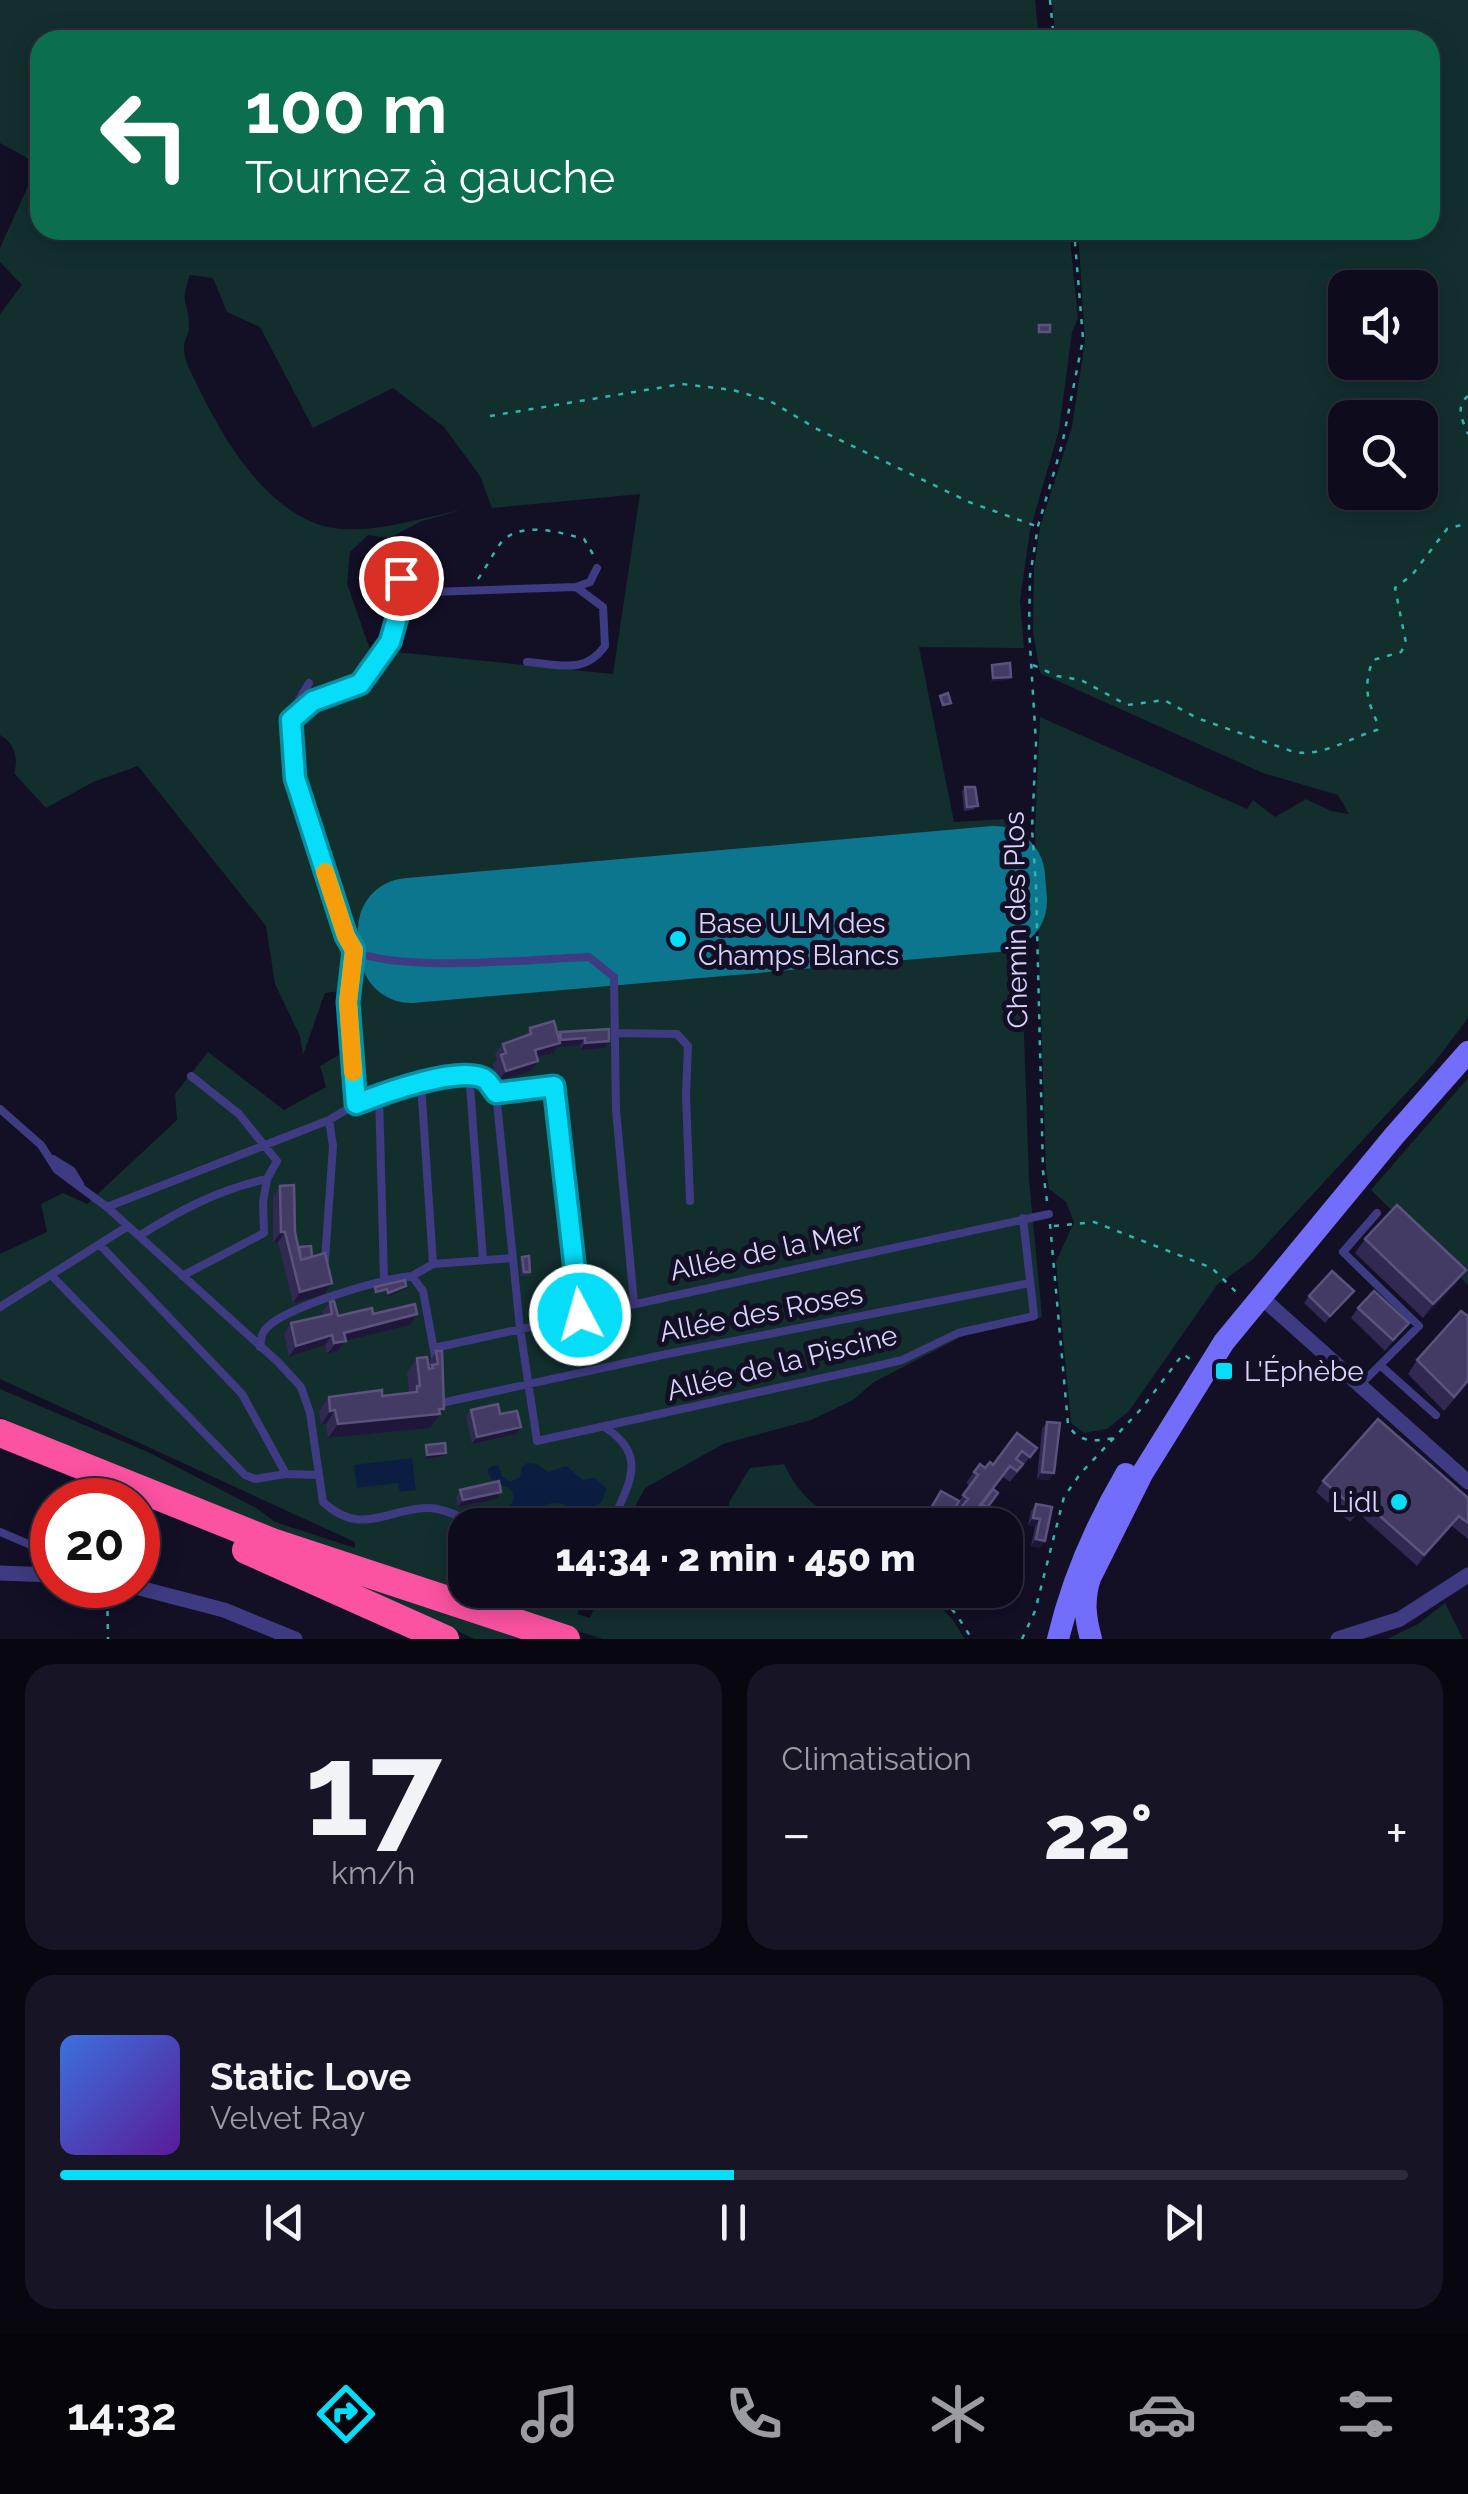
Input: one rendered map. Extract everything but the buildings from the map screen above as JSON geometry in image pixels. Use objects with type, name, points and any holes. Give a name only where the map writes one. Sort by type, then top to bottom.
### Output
[{"type":"highway","points":[[0,1437],[87,1478]]},
{"type":"highway","points":[[0,1437],[257,1536],[566,1639]]},
{"type":"highway","points":[[160,1512],[445,1639]]},
{"type":"highway","points":[[273,1562],[424,1639]]},
{"type":"street","points":[[1058,1639],[1068,1595],[1093,1535],[1195,1362],[1468,1052]]},
{"type":"street","points":[[1091,1639],[1085,1616],[1090,1578],[1126,1504],[1206,1369],[1251,1297],[1370,1156],[1394,1136]]},
{"type":"street","points":[[1251,1297],[1468,1482]]},
{"type":"street","points":[[0,1573],[30,1574]]},
{"type":"street","points":[[1338,1639],[1400,1618],[1468,1575]]},
{"type":"street","points":[[160,1593],[224,1610],[295,1639]]},
{"type":"lane","points":[[291,720],[313,701],[360,684],[390,642],[404,593],[403,568]]},
{"type":"lane","points":[[404,593],[576,587],[590,582],[597,568]]},
{"type":"lane","points":[[527,662],[584,666],[606,646],[603,607],[576,587]]},
{"type":"lane","points":[[309,683],[291,720],[295,778],[346,936],[354,950],[373,960],[410,962],[589,957],[614,977],[616,1110],[634,1302]]},
{"type":"lane","points":[[354,950],[348,1002],[356,1104]]},
{"type":"lane","points":[[616,1033],[677,1034],[688,1046],[690,1200]]},
{"type":"lane","points":[[469,1074],[484,1260]]},
{"type":"lane","points":[[108,1206],[329,1120],[379,1095],[469,1074],[487,1080],[496,1093],[528,1384]]},
{"type":"lane","points":[[182,1276],[264,1233],[263,1202],[268,1178],[278,1161],[240,1114],[191,1076]]},
{"type":"lane","points":[[421,1084],[433,1264]]},
{"type":"lane","points":[[496,1093],[554,1086],[580,1315]]},
{"type":"lane","points":[[379,1095],[384,1278]]},
{"type":"lane","points":[[0,1108],[301,1387],[310,1412],[323,1502],[360,1522],[430,1507],[448,1513]]},
{"type":"lane","points":[[324,1270],[333,1146],[329,1120]]},
{"type":"lane","points":[[139,1236],[182,1208],[268,1178]]},
{"type":"lane","points":[[1358,1387],[1419,1326],[1343,1252],[1377,1213]]},
{"type":"lane","name":"Allée de la Mer","points":[[434,1348],[1049,1214]]},
{"type":"lane","points":[[1022,1218],[1030,1283]]},
{"type":"lane","points":[[0,1307],[128,1226]]},
{"type":"lane","points":[[100,1245],[242,1394],[286,1474]]},
{"type":"lane","points":[[260,1346],[262,1334],[271,1324],[331,1296],[384,1278],[412,1276],[433,1264],[512,1258]]},
{"type":"lane","points":[[52,1276],[245,1474],[255,1479],[286,1474],[319,1475]]},
{"type":"lane","points":[[412,1276],[423,1291],[436,1366]]},
{"type":"lane","points":[[328,1283],[331,1296]]},
{"type":"lane","name":"Allée de la Piscine","points":[[528,1384],[537,1441],[606,1428],[902,1360],[958,1333],[1034,1316],[1030,1283]]},
{"type":"lane","name":"Allée des Roses","points":[[439,1384],[441,1403],[1030,1283]]},
{"type":"lane","points":[[1380,1365],[1436,1416]]},
{"type":"lane","points":[[606,1428],[629,1449],[632,1461],[632,1476],[618,1508]]},
{"type":"lane","points":[[0,1532],[30,1545]]},
{"type":"path","points":[[1050,0],[1053,30]]},
{"type":"path","name":"Chemin des Plos","points":[[1075,240],[1083,339],[1062,446],[1038,526],[1030,576],[1036,743],[1032,829],[1043,1171],[1068,1424],[1073,1434],[1083,1440],[1115,1438]]},
{"type":"path","points":[[490,416],[682,384],[733,390],[770,400],[818,429],[968,502],[1038,526]]},
{"type":"path","points":[[1468,396],[1460,404],[1460,416],[1468,434]]},
{"type":"path","points":[[1032,665],[1057,676],[1081,680],[1127,705],[1164,700],[1197,718],[1294,752],[1307,754],[1331,749],[1347,738],[1376,730],[1378,724],[1365,689],[1373,660],[1401,652],[1406,643],[1394,588],[1412,575],[1447,529],[1468,523]]},
{"type":"path","points":[[466,589],[489,564],[501,541],[517,530],[562,533],[584,539],[597,568]]},
{"type":"path","points":[[1050,1226],[1094,1222],[1212,1268],[1251,1297]]},
{"type":"path","points":[[1022,1639],[1035,1611],[1064,1497],[1183,1354],[1195,1362]]},
{"type":"path","points":[[107,1608],[108,1639]]},
{"type":"path","points":[[950,1608],[972,1639]]},
{"type":"green space","points":[[0,0],[1035,0],[1038,30],[30,30],[30,160],[0,143]]},
{"type":"green space","points":[[1052,0],[1468,0],[1468,1018],[1434,1063],[1253,1259],[1217,1285],[1129,1411],[1107,1429],[1084,1433],[1071,1423],[1056,1262],[1074,1222],[1066,1202],[1049,1189],[1046,1170],[1035,829],[1040,717],[1247,809],[1253,800],[1275,817],[1306,799],[1331,811],[1349,814],[1338,795],[1263,773],[1040,673],[1033,632],[1034,570],[1040,527],[1072,427],[1085,341],[1079,240],[1440,240],[1440,30],[1055,30]]},
{"type":"green space","points":[[30,182],[30,240],[1070,240],[1078,318],[1072,332],[1059,430],[1030,530],[1020,600],[1024,648],[919,647],[954,822],[1024,818],[1018,859],[1029,1179],[1042,1317],[965,1335],[811,1420],[723,1444],[645,1488],[634,1508],[448,1508],[448,1590],[282,1537],[160,1488],[160,1478],[137,1478],[0,1417],[0,1389],[150,1453],[256,1508],[275,1522],[355,1548],[355,1542],[0,1379],[0,1254],[47,1232],[41,1204],[63,1193],[87,1204],[177,1120],[175,1094],[208,1052],[284,1110],[326,1087],[320,1066],[342,1053],[340,991],[325,993],[303,1055],[300,1036],[275,984],[266,926],[138,766],[93,782],[46,808],[14,773],[14,751],[0,735],[0,314],[22,285],[0,262],[0,248]],"holes":[[[190,275],[213,278],[227,312],[260,327],[313,428],[393,388],[444,427],[480,476],[492,508],[640,494],[613,674],[395,652],[379,675],[347,584],[350,552],[368,535],[389,538],[422,521],[462,510],[387,526],[348,529],[312,522],[276,499],[232,447],[192,375],[184,345],[189,326],[185,298]]]},
{"type":"green space","points":[[1468,1078],[1468,1285],[1371,1190]]},
{"type":"green space","points":[[784,1464],[796,1484],[820,1508],[729,1508],[750,1468]]},
{"type":"green space","points":[[342,1579],[549,1639],[475,1639]]},
{"type":"green space","points":[[1445,1603],[1463,1639],[1387,1639],[1418,1624]]},
{"type":"green space","points":[[505,1608],[580,1608],[577,1614],[590,1618],[594,1608],[941,1608],[965,1639],[603,1639]]},
{"type":"water","points":[[412,1458],[416,1490],[400,1492],[398,1483],[357,1488],[354,1465]]},
{"type":"water","points":[[537,1464],[548,1472],[566,1466],[583,1480],[595,1478],[606,1488],[602,1502],[591,1508],[551,1503],[541,1508],[509,1508],[514,1499],[512,1490],[491,1479],[487,1472],[498,1465],[502,1476],[510,1482],[520,1477],[522,1467]]},
{"type":"runway","points":[[994,877],[996,901],[411,952],[409,929],[994,877]]},
{"type":"slow traffic","points":[[325,872],[354,950],[348,1002],[353,1072]]},
{"type":"place","name":"Base ULM des Champs Blancs","points":[[678,939]]},
{"type":"place","name":"L'Éphèbe","points":[[1224,1371]]},
{"type":"place","name":"Lidl","points":[[1399,1502]]},
{"type":"route","points":[[401,578],[404,593],[390,642],[374,666],[360,684],[313,701],[291,720],[295,778],[346,936],[354,950],[348,1002],[356,1104],[445,1077],[469,1074],[487,1080],[496,1093],[554,1086],[580,1315]]}]
